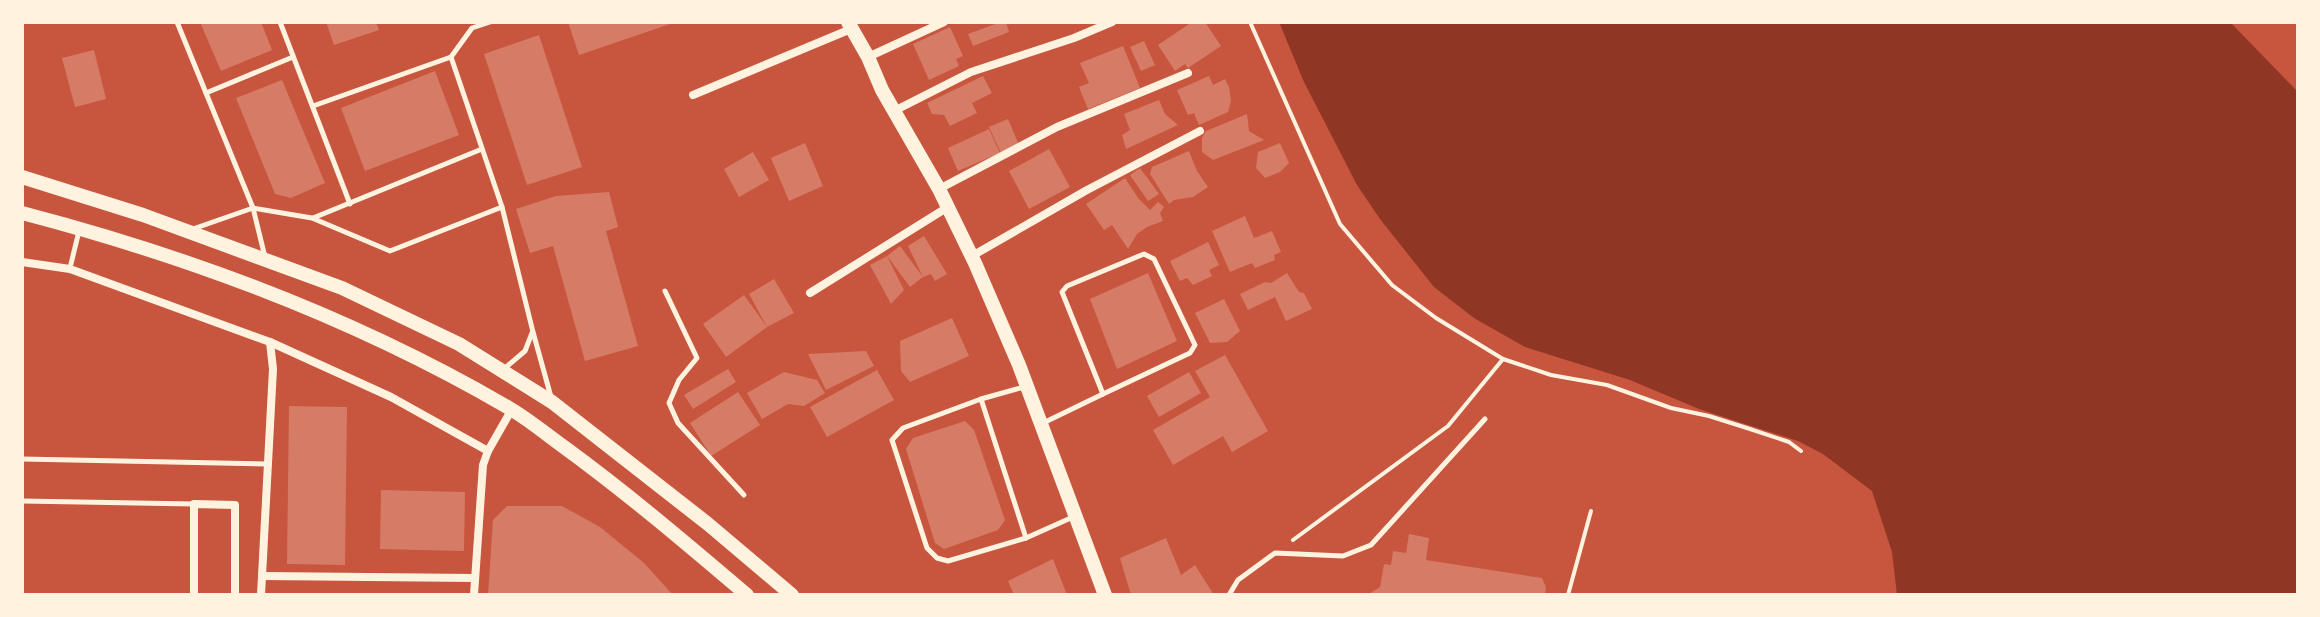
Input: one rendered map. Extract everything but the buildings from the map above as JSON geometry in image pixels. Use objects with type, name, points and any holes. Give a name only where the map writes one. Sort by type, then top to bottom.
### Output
[{"type":"main road","points":[[850,25],[972,256],[1026,386],[1105,595]]},
{"type":"main road","points":[[22,177],[186,231],[342,288],[459,344],[552,402],[708,524],[792,595]]},
{"type":"main road","points":[[22,213],[80,228],[216,272],[369,333],[512,409],[614,483],[747,595]]},
{"type":"street","points":[[868,57],[944,22]]},
{"type":"street","points":[[894,111],[971,72],[1112,22]]},
{"type":"street","points":[[693,95],[850,25]]},
{"type":"street","points":[[939,189],[1057,127],[1188,73]]},
{"type":"street","points":[[972,256],[1087,190],[1200,131]]},
{"type":"street","points":[[810,293],[948,207]]},
{"type":"street","points":[[22,262],[70,269],[270,342],[391,397],[488,451]]},
{"type":"street","points":[[261,595],[273,369],[270,342]]},
{"type":"street","points":[[474,595],[483,465],[512,409]]},
{"type":"street","points":[[194,595],[194,504],[235,505],[235,595]]},
{"type":"street","points":[[262,576],[475,578]]},
{"type":"lane","points":[[177,22],[253,208],[266,260]]},
{"type":"lane","points":[[280,22],[350,204]]},
{"type":"lane","points":[[313,106],[451,57],[472,28],[490,22]]},
{"type":"lane","points":[[206,93],[294,57]]},
{"type":"lane","points":[[451,57],[502,207],[552,402]]},
{"type":"lane","points":[[312,218],[482,148]]},
{"type":"lane","points":[[186,231],[253,208],[312,218],[390,251],[502,207]]},
{"type":"lane","points":[[70,269],[80,228]]},
{"type":"lane","points":[[1041,425],[1190,353],[1195,345],[1154,259],[1144,254],[1067,286],[1062,292],[1103,394]]},
{"type":"lane","points":[[665,291],[697,358],[679,380],[669,403],[678,423],[744,495]]},
{"type":"lane","points":[[501,371],[525,351],[533,332]]},
{"type":"lane","points":[[1026,386],[903,428],[892,440],[922,536],[927,548],[937,558],[948,561],[1026,538],[1075,516]]},
{"type":"lane","points":[[981,399],[1026,538]]},
{"type":"lane","points":[[1229,595],[1238,580],[1275,553],[1343,556],[1371,545],[1485,419]]},
{"type":"lane","points":[[22,459],[266,464]]},
{"type":"lane","points":[[22,501],[194,504]]},
{"type":"path","points":[[1250,22],[1340,224],[1392,285],[1436,318],[1503,359],[1551,375],[1607,385],[1671,408],[1789,442],[1801,451]]},
{"type":"path","points":[[1275,553],[1448,426],[1503,359]]},
{"type":"path","points":[[1568,595],[1591,511]]},
{"type":"shaded area","points":[[1279,22],[2230,22],[2298,92],[2298,595],[1897,595],[1892,552],[1872,491],[1823,454],[1798,441],[1699,409],[1630,380],[1525,347],[1474,318],[1434,287],[1357,185],[1304,82]]}]
